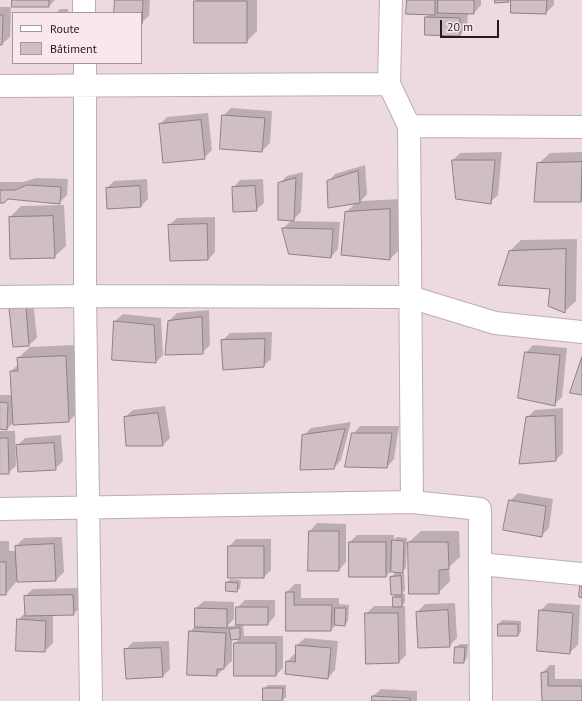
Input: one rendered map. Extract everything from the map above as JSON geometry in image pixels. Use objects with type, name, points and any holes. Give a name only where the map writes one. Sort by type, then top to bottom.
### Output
[{"type":"street","points":[[84,0],[84,12]]},
{"type":"street","points":[[391,0],[389,84],[409,126],[412,502]]},
{"type":"street","points":[[85,64],[85,296],[91,701]]},
{"type":"street","points":[[0,86],[389,84]]},
{"type":"street","points":[[409,126],[582,128]]},
{"type":"street","points":[[0,297],[410,297],[495,323],[582,332]]},
{"type":"street","points":[[0,509],[412,502],[480,509],[481,701]]},
{"type":"street","points":[[480,564],[582,574]]},
{"type":"building","points":[[12,0],[49,0],[49,7],[12,7]]},
{"type":"building","points":[[115,0],[143,0],[142,24],[142,12],[114,12]]},
{"type":"building","points":[[407,0],[435,0],[435,15],[406,14]]},
{"type":"building","points":[[438,0],[474,0],[474,14],[438,13]]},
{"type":"building","points":[[495,0],[509,0],[509,2],[495,3]]},
{"type":"building","points":[[511,0],[547,0],[546,14],[511,13]]},
{"type":"building","points":[[194,1],[247,1],[247,43],[194,43]]},
{"type":"building","points":[[0,15],[3,15],[2,45],[0,45]]},
{"type":"building","points":[[425,17],[460,18],[460,36],[425,35]]},
{"type":"building","points":[[222,115],[265,118],[262,152],[220,149]]},
{"type":"building","points":[[201,120],[205,159],[163,163],[159,124]]},
{"type":"building","points":[[452,160],[495,160],[491,204],[456,199]]},
{"type":"building","points":[[582,162],[581,202],[534,202],[537,163]]},
{"type":"building","points":[[358,171],[360,203],[328,208],[327,181]]},
{"type":"building","points":[[296,178],[294,221],[278,220],[278,183]]},
{"type":"building","points":[[27,185],[61,187],[60,204],[8,199],[4,203],[0,203],[0,190],[15,190]]},
{"type":"building","points":[[140,186],[141,207],[107,209],[106,188]]},
{"type":"building","points":[[255,186],[257,211],[233,212],[232,187]]},
{"type":"building","points":[[390,209],[390,260],[341,255],[345,212]]},
{"type":"building","points":[[53,216],[55,258],[10,259],[9,217]]},
{"type":"building","points":[[207,224],[208,260],[170,261],[168,225]]},
{"type":"building","points":[[282,228],[333,229],[331,258],[289,254]]},
{"type":"building","points":[[566,249],[565,313],[548,306],[550,289],[498,285],[509,251]]},
{"type":"building","points":[[26,307],[29,346],[13,347],[9,308]]},
{"type":"building","points":[[202,317],[203,354],[165,355],[168,321]]},
{"type":"building","points":[[114,321],[154,325],[156,363],[112,360]]},
{"type":"building","points":[[265,339],[264,367],[223,370],[221,340]]},
{"type":"building","points":[[525,352],[560,355],[555,406],[518,398]]},
{"type":"building","points":[[66,356],[69,422],[13,425],[10,371],[18,371],[17,358]]},
{"type":"building","points":[[582,357],[582,395],[570,393]]},
{"type":"building","points":[[0,402],[8,403],[7,430],[0,429]]},
{"type":"building","points":[[158,413],[163,446],[126,446],[124,417]]},
{"type":"building","points":[[555,416],[556,461],[519,464],[526,417]]},
{"type":"building","points":[[345,429],[334,469],[300,470],[302,435]]},
{"type":"building","points":[[352,433],[392,433],[387,468],[345,467]]},
{"type":"building","points":[[0,438],[8,438],[9,474],[0,474]]},
{"type":"building","points":[[54,443],[56,470],[18,472],[16,445]]},
{"type":"building","points":[[509,500],[546,506],[542,537],[503,530]]},
{"type":"building","points":[[309,531],[339,531],[339,571],[308,571]]},
{"type":"building","points":[[392,540],[404,541],[403,573],[391,572]]},
{"type":"building","points":[[349,542],[386,542],[386,577],[349,577]]},
{"type":"building","points":[[408,542],[448,542],[449,569],[439,570],[439,594],[409,594]]},
{"type":"building","points":[[54,544],[56,581],[17,582],[15,546]]},
{"type":"building","points":[[228,546],[264,546],[264,578],[228,578]]},
{"type":"building","points":[[0,562],[6,562],[6,595],[0,595]]},
{"type":"building","points":[[401,576],[402,595],[391,595],[390,577]]},
{"type":"building","points":[[226,582],[238,583],[237,592],[226,591]]},
{"type":"building","points":[[580,586],[582,586],[582,598],[579,597]]},
{"type":"building","points":[[286,592],[294,592],[294,605],[332,605],[331,631],[286,631]]},
{"type":"building","points":[[73,595],[74,615],[25,616],[24,596]]},
{"type":"building","points":[[393,597],[402,597],[402,607],[393,607]]},
{"type":"building","points":[[236,607],[268,607],[268,625],[236,625]]},
{"type":"building","points":[[195,608],[227,609],[227,628],[195,627]]},
{"type":"building","points":[[335,608],[346,608],[345,626],[335,625]]},
{"type":"building","points":[[448,610],[450,647],[418,648],[416,612]]},
{"type":"building","points":[[539,610],[573,613],[570,654],[537,651]]},
{"type":"building","points":[[365,613],[398,613],[399,663],[366,664]]},
{"type":"building","points":[[17,619],[46,621],[45,652],[16,651]]},
{"type":"building","points":[[498,624],[518,624],[518,636],[498,636]]},
{"type":"building","points":[[240,628],[240,639],[231,640],[229,629]]},
{"type":"building","points":[[189,631],[226,633],[224,669],[217,669],[217,676],[187,675]]},
{"type":"building","points":[[234,643],[276,643],[276,676],[234,676]]},
{"type":"building","points":[[296,645],[331,648],[328,679],[285,674],[286,661],[295,662]]},
{"type":"building","points":[[455,647],[465,647],[464,663],[454,663]]},
{"type":"building","points":[[161,648],[163,677],[126,679],[124,649]]},
{"type":"building","points":[[548,672],[548,686],[582,686],[582,701],[542,701],[541,673]]},
{"type":"building","points":[[263,688],[283,688],[282,701],[263,701]]},
{"type":"building","points":[[372,696],[410,698],[410,701],[372,701]]}]
